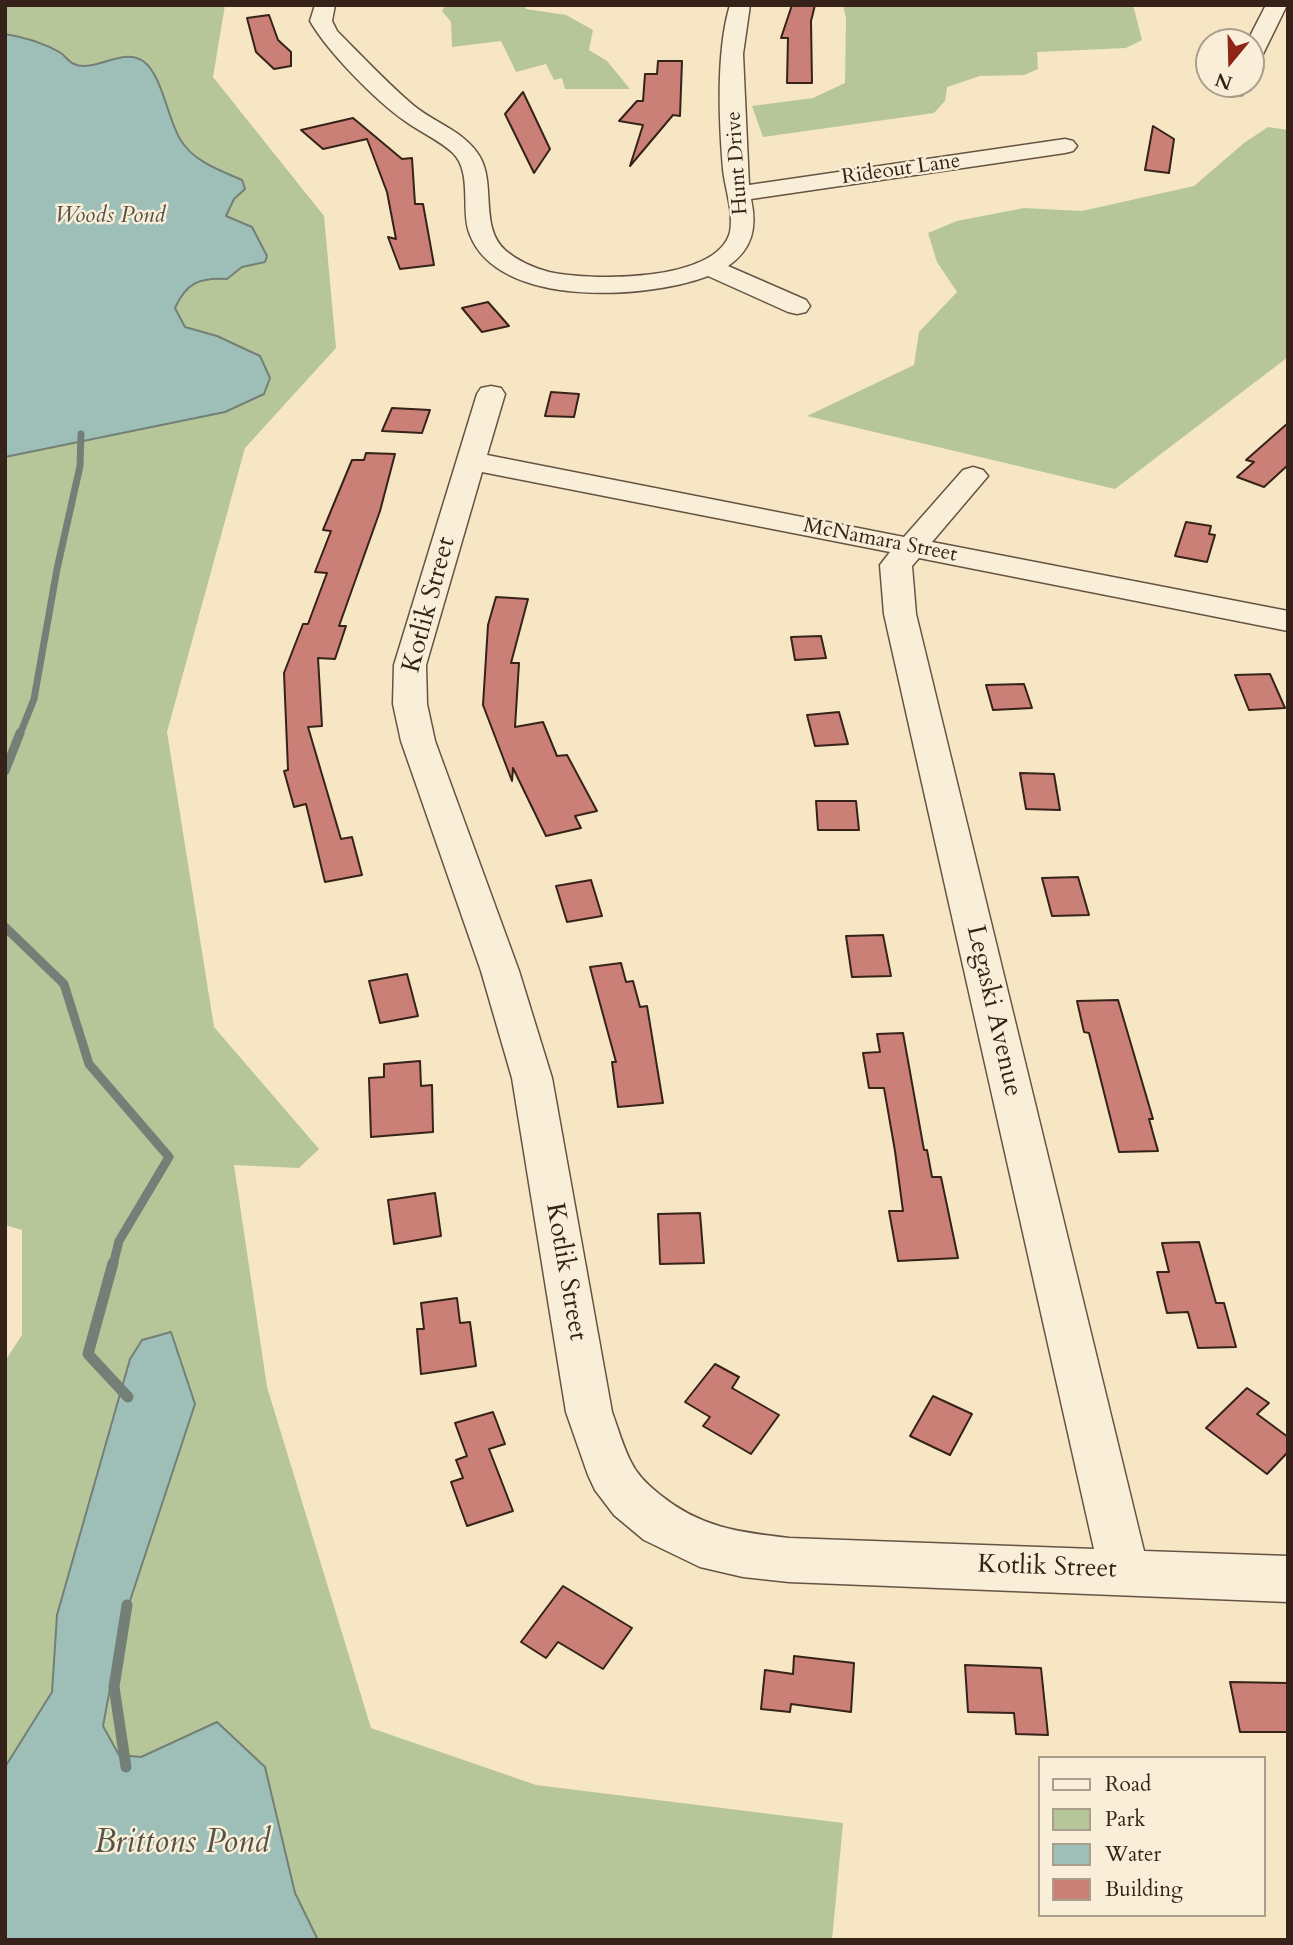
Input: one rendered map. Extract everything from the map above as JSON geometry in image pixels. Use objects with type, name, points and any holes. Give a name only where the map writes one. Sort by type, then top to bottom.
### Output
[{"type":"street","name":"Hunt Drive","points":[[326,5],[321,21],[328,34],[404,110],[457,145],[470,159],[481,231],[487,246],[502,259],[523,271],[544,278],[600,286],[651,283],[682,276],[727,254],[738,240],[742,225],[737,194],[732,38],[740,5]]},
{"type":"street","points":[[1265,29],[1277,5]]},
{"type":"street","name":"Rideout Lane","points":[[737,194],[1065,146]]},
{"type":"street","points":[[707,266],[797,306]]},
{"type":"street","name":"Kotlik Street","points":[[491,394],[410,665],[410,713],[500,971],[532,1078],[589,1412],[612,1475],[631,1500],[661,1525],[700,1545],[743,1555],[789,1560],[1288,1579]]},
{"type":"street","name":"McNamara Street","points":[[471,461],[1288,621]]},
{"type":"street","name":"Legaski Avenue","points":[[973,476],[897,565],[900,614],[1124,1571]]},
{"type":"green space","points":[[5,5],[225,5],[213,77],[324,216],[336,348],[245,448],[167,732],[214,1027],[319,1149],[299,1168],[234,1165],[267,1387],[371,1728],[536,1785],[843,1823],[832,1940],[5,1940],[5,1361],[22,1335],[22,1230],[5,1225],[5,114],[192,418],[217,336],[185,327],[175,308],[179,299],[195,283],[209,279],[227,279],[242,267],[226,216],[234,199],[245,189],[242,180],[206,165],[180,140],[153,74],[74,64],[62,54],[25,37],[5,34]]},
{"type":"green space","points":[[445,5],[525,5],[526,9],[566,15],[593,30],[589,50],[607,61],[630,89],[565,89],[562,78],[554,80],[546,64],[516,72],[501,41],[452,47],[451,22],[442,11]]},
{"type":"green space","points":[[843,5],[1133,5],[1142,40],[1126,48],[1037,52],[1038,69],[1024,75],[980,76],[947,87],[945,101],[934,113],[763,137],[752,106],[813,98],[845,83],[846,19]]},
{"type":"green space","points":[[1268,127],[1288,130],[1288,357],[1115,489],[807,416],[914,365],[919,332],[957,292],[937,262],[928,233],[957,221],[1024,208],[1082,211],[1194,186],[1244,143]]},
{"type":"water","name":"Woods Pond","points":[[5,34],[48,46],[72,63],[82,66],[126,57],[143,61],[150,67],[160,86],[176,131],[186,147],[208,164],[242,180],[245,189],[234,199],[226,216],[252,227],[267,256],[265,262],[242,267],[227,279],[209,279],[195,283],[179,299],[175,308],[185,327],[217,336],[260,356],[270,378],[264,394],[225,412],[5,457]]},
{"type":"water","name":"Brittons Pond","points":[[171,1332],[195,1404],[122,1625],[103,1726],[119,1755],[141,1757],[217,1722],[265,1767],[295,1893],[318,1940],[5,1940],[5,1767],[52,1692],[57,1615],[130,1359],[142,1340]]},
{"type":"building","points":[[792,5],[815,5],[811,21],[812,83],[787,83],[788,38],[781,38]]},
{"type":"building","points":[[269,15],[278,40],[291,52],[291,66],[274,69],[256,52],[247,18]]},
{"type":"building","points":[[658,61],[682,61],[680,116],[673,115],[630,166],[643,125],[619,121],[637,101],[643,101],[645,74],[657,74]]},
{"type":"building","points":[[523,92],[550,149],[534,173],[505,114]]},
{"type":"building","points":[[353,118],[402,159],[412,158],[415,204],[423,204],[434,265],[400,269],[388,237],[396,239],[387,192],[367,139],[323,149],[301,130]]},
{"type":"building","points":[[1153,126],[1174,139],[1169,173],[1145,170]]},
{"type":"building","points":[[488,302],[509,326],[482,332],[462,308]]},
{"type":"building","points":[[551,392],[579,394],[574,417],[545,416]]},
{"type":"building","points":[[392,408],[430,410],[422,433],[382,431]]},
{"type":"building","points":[[1288,423],[1288,465],[1264,487],[1237,477],[1254,462],[1246,460]]},
{"type":"building","points":[[366,453],[395,454],[380,511],[339,626],[346,626],[335,659],[318,658],[322,726],[308,727],[341,839],[352,837],[362,875],[325,882],[306,804],[294,807],[284,771],[288,770],[284,673],[303,624],[308,624],[327,573],[315,572],[331,531],[323,530],[352,460],[364,460]]},
{"type":"building","points":[[1186,522],[1211,526],[1209,534],[1215,535],[1207,562],[1175,556]]},
{"type":"building","points":[[496,597],[528,599],[511,663],[519,663],[515,727],[543,722],[557,756],[567,755],[597,811],[575,816],[581,828],[546,836],[513,768],[512,781],[483,705],[488,625]]},
{"type":"building","points":[[821,636],[826,658],[795,660],[791,637]]},
{"type":"building","points":[[1270,674],[1285,708],[1249,710],[1235,675]]},
{"type":"building","points":[[1024,684],[1032,708],[993,710],[986,685]]},
{"type":"building","points":[[839,712],[848,744],[815,746],[807,715]]},
{"type":"building","points":[[1020,773],[1054,774],[1060,810],[1026,809]]},
{"type":"building","points":[[816,801],[856,801],[859,830],[818,830]]},
{"type":"building","points":[[1078,877],[1089,915],[1052,916],[1042,878]]},
{"type":"building","points":[[591,880],[602,916],[567,922],[556,886]]},
{"type":"building","points":[[883,935],[891,976],[852,977],[846,936]]},
{"type":"building","points":[[621,963],[626,982],[633,981],[640,1007],[647,1006],[663,1103],[618,1107],[612,1062],[616,1062],[590,967]]},
{"type":"building","points":[[407,974],[418,1016],[380,1023],[369,981]]},
{"type":"building","points":[[1118,1000],[1153,1119],[1149,1119],[1158,1151],[1119,1152],[1089,1033],[1084,1032],[1077,1001]]},
{"type":"building","points":[[903,1033],[924,1150],[927,1150],[932,1177],[941,1177],[958,1258],[898,1261],[889,1211],[903,1211],[895,1151],[884,1088],[869,1088],[863,1053],[880,1052],[877,1034]]},
{"type":"building","points":[[420,1061],[421,1086],[432,1085],[433,1132],[371,1137],[369,1078],[384,1077],[384,1064]]},
{"type":"building","points":[[435,1193],[441,1236],[394,1244],[388,1200]]},
{"type":"building","points":[[700,1213],[704,1263],[660,1264],[658,1214]]},
{"type":"building","points":[[1199,1242],[1216,1303],[1224,1303],[1236,1347],[1198,1348],[1188,1312],[1167,1313],[1157,1272],[1169,1272],[1162,1243]]},
{"type":"building","points":[[457,1298],[460,1323],[470,1322],[476,1366],[421,1374],[417,1329],[424,1329],[421,1303]]},
{"type":"building","points":[[715,1364],[739,1377],[732,1388],[779,1415],[751,1454],[703,1426],[710,1417],[685,1402]]},
{"type":"building","points":[[1247,1388],[1269,1403],[1257,1414],[1288,1437],[1288,1452],[1267,1474],[1206,1428]]},
{"type":"building","points":[[933,1396],[972,1414],[950,1455],[910,1436]]},
{"type":"building","points":[[493,1412],[505,1444],[489,1449],[513,1511],[467,1526],[451,1482],[463,1478],[456,1460],[467,1456],[455,1423]]},
{"type":"building","points":[[563,1586],[632,1628],[603,1669],[558,1642],[546,1658],[521,1642]]},
{"type":"building","points":[[794,1656],[854,1663],[851,1712],[791,1704],[790,1712],[761,1709],[765,1670],[793,1674]]},
{"type":"building","points":[[965,1665],[1041,1668],[1048,1735],[1016,1734],[1014,1713],[968,1712]]},
{"type":"building","points":[[1230,1682],[1288,1683],[1288,1732],[1240,1732]]},
{"type":"waterway","points":[[20,734],[34,699],[57,569],[80,466],[81,434]]},
{"type":"waterway","points":[[5,771],[20,733]]},
{"type":"waterway","points":[[5,927],[64,984],[89,1064],[169,1157],[119,1241],[113,1265]]},
{"type":"waterway","points":[[113,1263],[88,1354],[128,1397]]},
{"type":"waterway","points":[[126,1767],[114,1687],[127,1605]]}]
